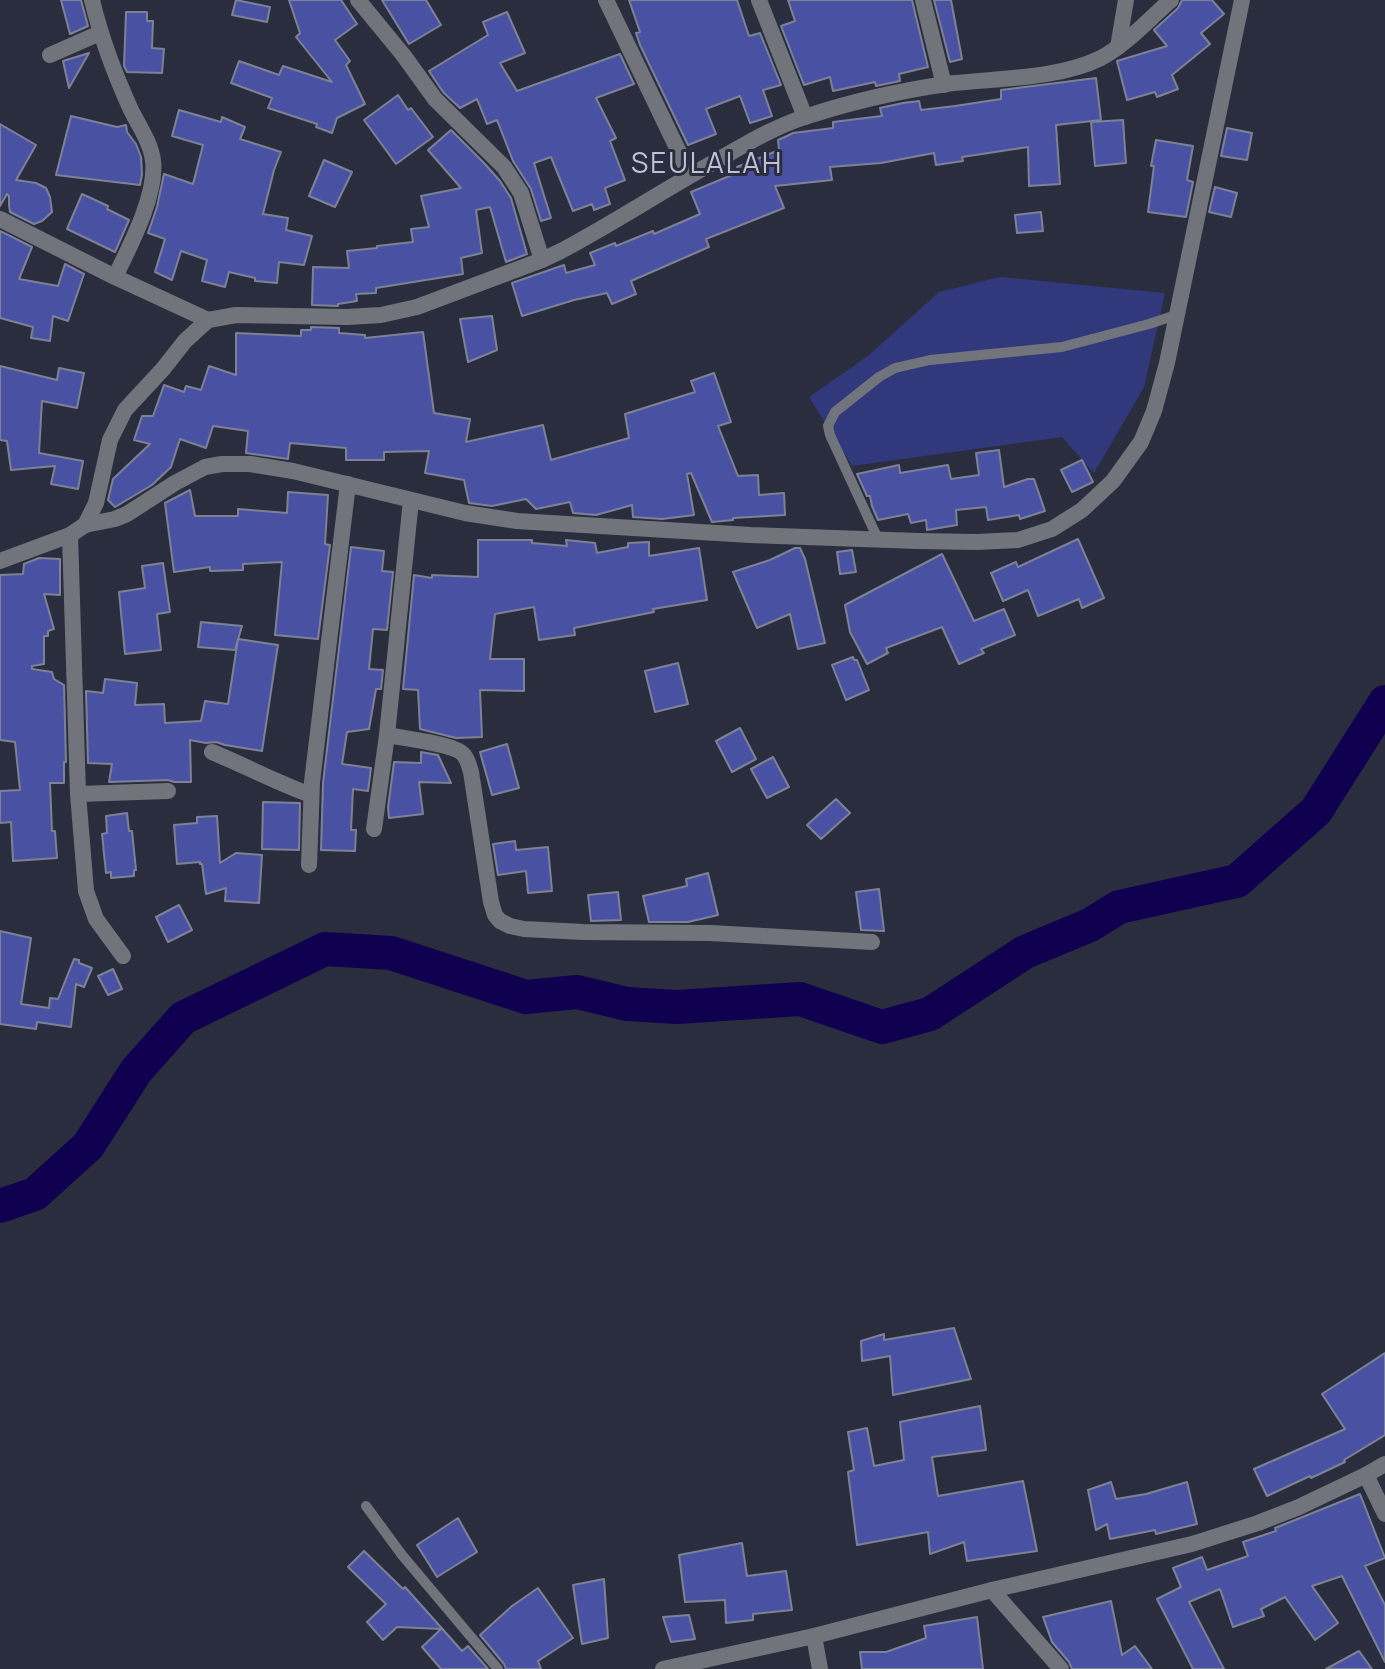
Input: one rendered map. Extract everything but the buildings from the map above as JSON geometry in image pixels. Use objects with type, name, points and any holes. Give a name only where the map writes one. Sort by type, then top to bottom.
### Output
[{"type":"street","points":[[92,0],[100,33],[153,160],[149,193],[138,230],[115,277]]},
{"type":"street","points":[[358,0],[435,99],[504,167],[516,183],[542,260]]},
{"type":"street","points":[[606,0],[690,175]]},
{"type":"street","points":[[759,0],[805,117]]},
{"type":"street","points":[[923,0],[944,85]]},
{"type":"street","points":[[1118,47],[1126,0]]},
{"type":"street","points":[[85,525],[96,503],[110,440],[125,410],[185,341],[208,320],[236,315],[381,315],[417,307],[542,260],[577,243],[776,128],[876,98],[944,85],[1045,74],[1085,65],[1118,47],[1171,0]]},
{"type":"street","points":[[0,561],[70,535],[85,525],[127,514],[190,473],[222,464],[250,464],[293,471],[465,513],[517,521],[750,535],[976,542],[1018,540],[1052,529],[1082,510],[1113,481],[1141,442],[1154,411],[1167,363],[1242,0]]},
{"type":"street","points":[[50,55],[100,33]]},
{"type":"street","points":[[0,219],[208,320]]},
{"type":"street","points":[[309,865],[311,795],[348,484]]},
{"type":"street","points":[[374,829],[387,735],[411,500]]},
{"type":"street","points":[[70,535],[78,794],[86,891],[96,919],[123,956]]},
{"type":"street","points":[[387,735],[452,747],[462,752],[468,761],[491,902],[495,915],[510,926],[872,942]]},
{"type":"street","points":[[212,752],[281,785],[311,795]]},
{"type":"street","points":[[78,794],[168,791]]},
{"type":"street","points":[[663,1669],[814,1636],[992,1590],[1192,1544],[1285,1512],[1385,1464]]},
{"type":"street","points":[[1366,1475],[1385,1514]]},
{"type":"street","points":[[992,1590],[1061,1669]]},
{"type":"street","points":[[814,1636],[820,1669]]},
{"type":"lane","points":[[878,539],[828,426],[835,412],[879,377],[895,368],[930,360],[1062,347],[1176,315]]},
{"type":"lane","points":[[366,1506],[402,1555],[498,1669]]},
{"type":"shaded area","points":[[1000,277],[1165,293],[1144,387],[1094,473],[1062,437],[852,466],[809,397],[868,356],[939,292]]},
{"type":"waterway","points":[[0,1206],[35,1194],[88,1146],[136,1071],[183,1018],[325,949],[391,953],[526,997],[577,992],[627,1004],[677,1007],[800,999],[882,1027],[930,1014],[1025,952],[1090,925],[1119,907],[1237,881],[1316,811],[1385,702]]},
{"type":"district","name":"SEULALAH","points":[[707,165]]}]
